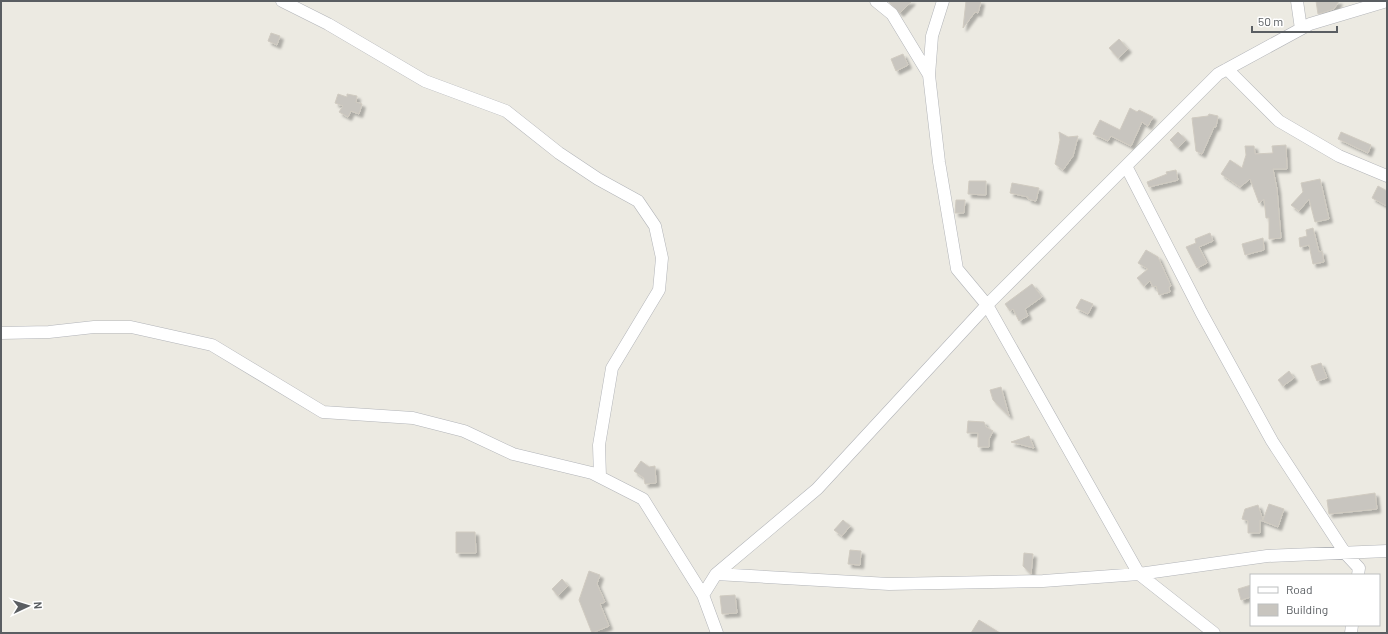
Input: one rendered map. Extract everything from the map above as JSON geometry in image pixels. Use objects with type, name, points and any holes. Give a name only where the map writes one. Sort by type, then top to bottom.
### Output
[{"type":"street","points":[[282,1],[328,24],[425,82],[506,111],[559,152],[598,179],[638,201],[655,226],[662,258],[659,290],[612,368],[600,445],[600,477]]},
{"type":"street","points":[[876,1],[892,14],[929,75]]},
{"type":"street","points":[[943,1],[932,36],[929,75],[939,162],[957,269],[987,305],[1139,574],[1214,633]]},
{"type":"street","points":[[1298,1],[1301,29]]},
{"type":"street","points":[[704,595],[716,574],[817,489],[987,305],[1218,74],[1310,24],[1387,1]]},
{"type":"street","points":[[1227,68],[1278,121],[1339,156],[1387,176]]},
{"type":"street","points":[[1126,166],[1201,312],[1272,441],[1345,553],[1359,568],[1358,574]]},
{"type":"street","points":[[1,333],[49,332],[94,327],[131,327],[212,344],[323,412],[413,418],[464,431],[513,454],[592,473],[643,499],[704,595],[717,633]]},
{"type":"street","points":[[716,574],[889,584],[1043,581],[1139,574],[1267,556],[1387,551]]},
{"type":"building","points":[[888,1],[912,1],[900,13]]},
{"type":"building","points":[[966,1],[981,1],[978,13],[975,12],[963,28]]},
{"type":"building","points":[[1316,1],[1339,1],[1334,9],[1318,14]]},
{"type":"building","points":[[271,33],[280,36],[277,45],[268,41]]},
{"type":"building","points":[[1119,39],[1128,49],[1118,58],[1109,48]]},
{"type":"building","points":[[903,54],[908,65],[896,71],[891,59]]},
{"type":"building","points":[[338,94],[347,97],[347,94],[357,96],[356,102],[362,104],[359,114],[351,111],[348,117],[339,112],[343,106],[335,103]]},
{"type":"building","points":[[1130,108],[1137,112],[1139,110],[1153,117],[1148,126],[1142,122],[1131,146],[1111,136],[1108,141],[1093,134],[1100,120],[1120,130]]},
{"type":"building","points":[[1209,114],[1218,116],[1216,127],[1214,127],[1202,154],[1196,151],[1192,118],[1208,116]]},
{"type":"building","points":[[1059,132],[1068,137],[1078,136],[1073,156],[1063,170],[1055,164],[1060,140]]},
{"type":"building","points":[[1178,132],[1186,140],[1178,148],[1170,140]]},
{"type":"building","points":[[1341,132],[1371,145],[1368,153],[1338,139]]},
{"type":"building","points":[[1286,145],[1287,169],[1273,169],[1277,189],[1281,238],[1269,239],[1269,218],[1266,218],[1264,199],[1259,203],[1250,179],[1240,187],[1221,174],[1230,160],[1242,168],[1246,155],[1245,146],[1254,146],[1255,154],[1273,153],[1272,146]]},
{"type":"building","points":[[1176,170],[1178,180],[1149,187],[1147,182],[1167,174],[1166,172]]},
{"type":"building","points":[[1320,179],[1329,219],[1315,222],[1309,199],[1299,211],[1291,205],[1303,192],[1301,183]]},
{"type":"building","points":[[969,181],[986,181],[986,195],[968,194]]},
{"type":"building","points":[[1012,183],[1039,188],[1036,201],[1028,199],[1028,197],[1010,193]]},
{"type":"building","points":[[1378,186],[1387,191],[1387,206],[1372,198]]},
{"type":"building","points":[[956,200],[965,200],[964,213],[955,213]]},
{"type":"building","points":[[1313,228],[1319,252],[1322,251],[1324,262],[1313,264],[1309,245],[1300,247],[1299,238],[1307,236],[1306,230]]},
{"type":"building","points":[[1210,233],[1213,241],[1199,247],[1207,263],[1197,268],[1186,247],[1196,243],[1195,239]]},
{"type":"building","points":[[1263,238],[1264,250],[1245,255],[1242,244]]},
{"type":"building","points":[[1146,250],[1158,257],[1171,286],[1169,287],[1170,292],[1159,295],[1156,286],[1153,287],[1150,281],[1144,286],[1137,278],[1148,269],[1138,263]]},
{"type":"building","points":[[1032,284],[1042,297],[1025,309],[1028,316],[1019,321],[1013,309],[1010,311],[1005,304]]},
{"type":"building","points":[[1081,299],[1093,304],[1088,314],[1076,308]]},
{"type":"building","points":[[1321,363],[1327,378],[1317,381],[1311,366]]},
{"type":"building","points":[[1289,371],[1294,378],[1283,386],[1278,380]]},
{"type":"building","points":[[1001,387],[1009,416],[993,400],[990,390]]},
{"type":"building","points":[[968,421],[984,422],[986,427],[993,431],[989,439],[989,447],[978,447],[978,433],[967,433]]},
{"type":"building","points":[[1029,436],[1034,448],[1011,442]]},
{"type":"building","points":[[641,461],[649,467],[655,466],[656,483],[645,484],[644,478],[634,471]]},
{"type":"building","points":[[1375,493],[1377,509],[1329,514],[1327,500]]},
{"type":"building","points":[[1269,504],[1284,509],[1278,527],[1260,520],[1260,533],[1248,533],[1248,521],[1242,519],[1245,509],[1258,505],[1263,520]]},
{"type":"building","points":[[843,520],[850,526],[842,536],[834,530]]},
{"type":"building","points":[[456,532],[475,532],[476,553],[456,553]]},
{"type":"building","points":[[850,550],[861,551],[860,565],[848,564]]},
{"type":"building","points":[[1024,553],[1033,554],[1031,574],[1023,566]]},
{"type":"building","points":[[589,571],[600,575],[597,584],[605,602],[600,604],[609,626],[592,633],[579,600]]},
{"type":"building","points":[[562,579],[568,586],[558,596],[552,589]]},
{"type":"building","points":[[1250,585],[1250,597],[1241,600],[1238,589]]},
{"type":"building","points":[[735,595],[737,613],[722,614],[720,596]]},
{"type":"building","points":[[979,620],[1000,633],[971,633]]}]
